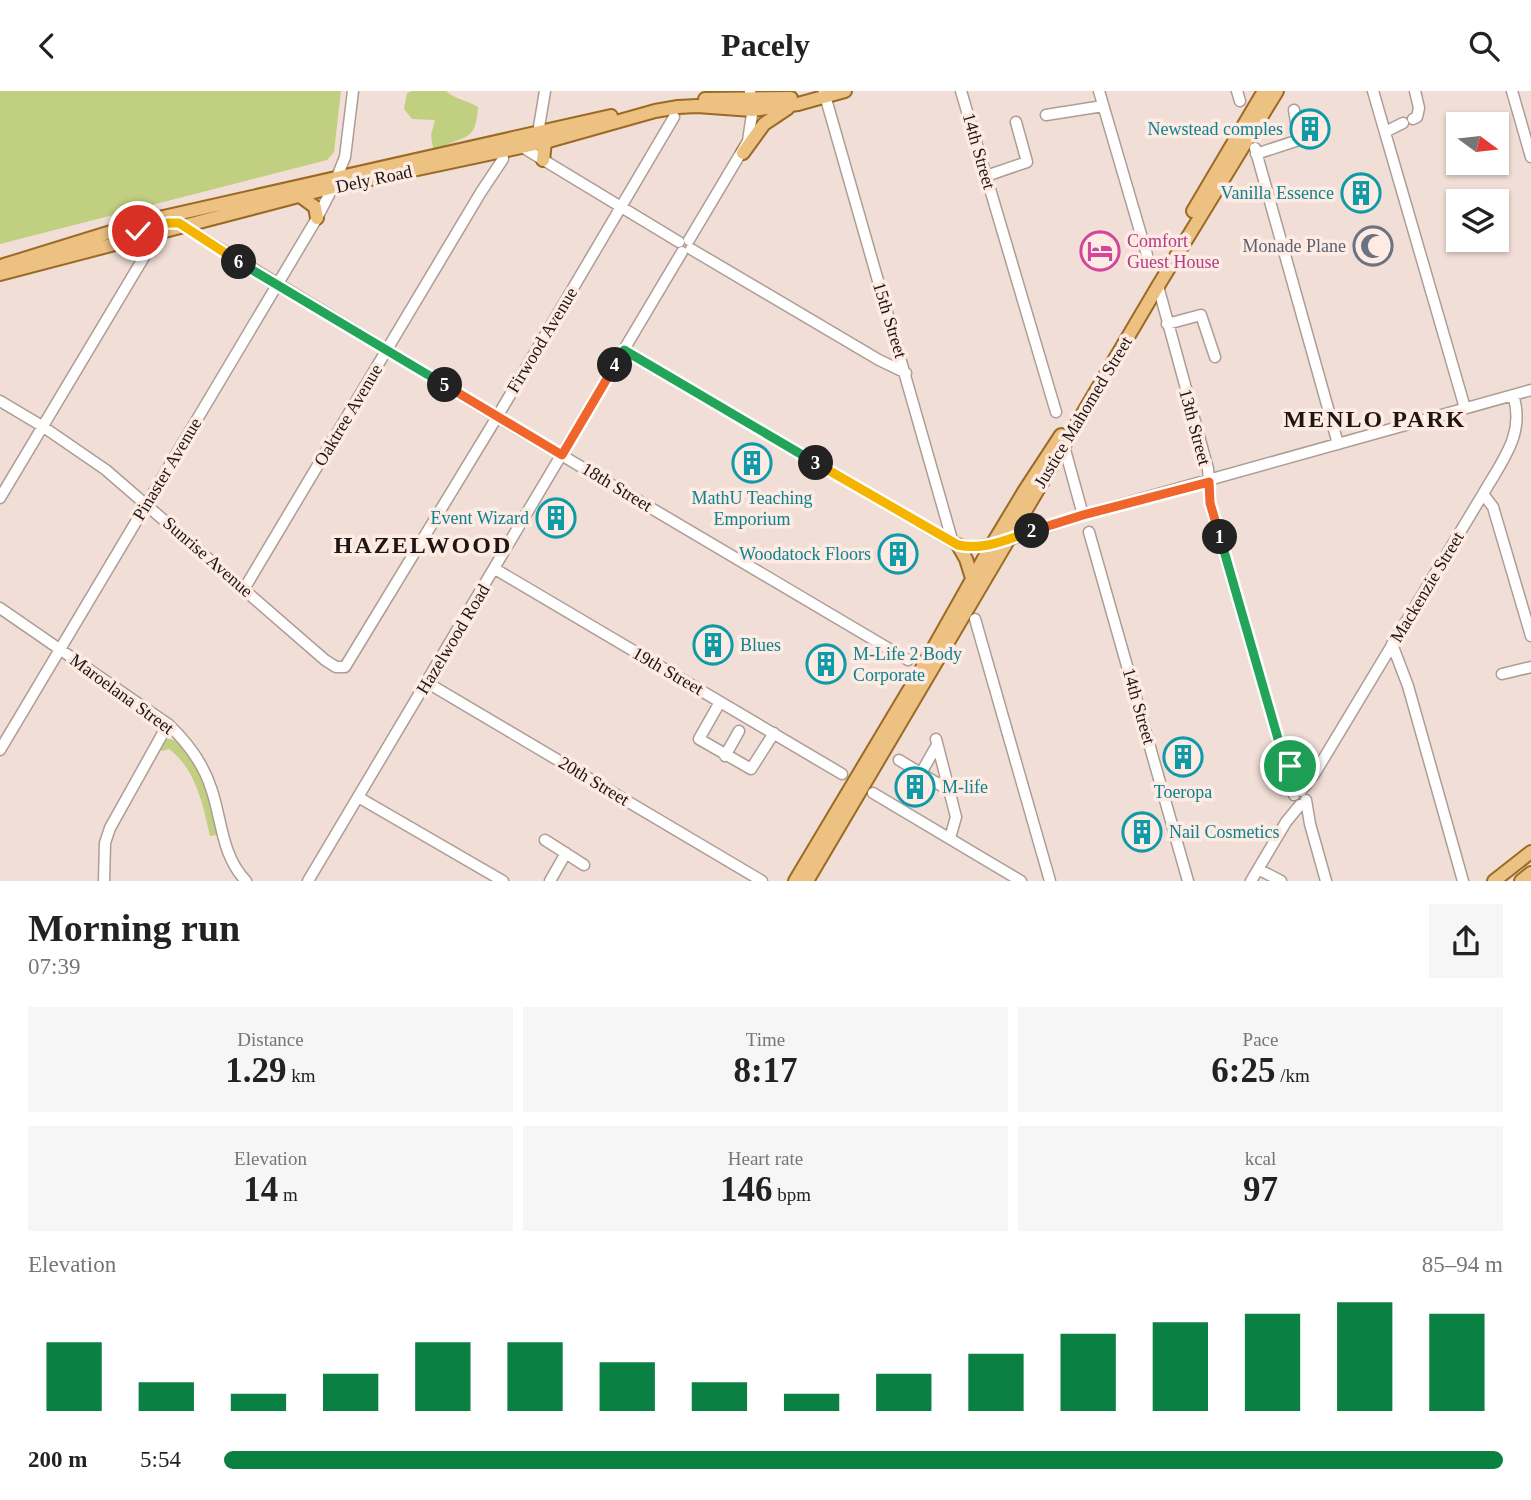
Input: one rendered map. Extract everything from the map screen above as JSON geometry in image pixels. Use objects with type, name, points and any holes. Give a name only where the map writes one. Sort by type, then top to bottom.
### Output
[{"type":"main road","points":[[751,100],[797,98],[845,91]]},
{"type":"main road","name":"Justice Mahomed Street","points":[[795,880],[921,670],[992,543],[1061,436],[1264,91]]},
{"type":"main road","name":"Justice Mahomed Street","points":[[807,880],[1006,541],[1277,91]]},
{"type":"main road","points":[[743,153],[754,135],[770,118],[826,94]]},
{"type":"main road","name":"Dely Road","points":[[0,266],[150,221],[542,138],[675,100],[751,100]]},
{"type":"main road","points":[[751,100],[798,104]]},
{"type":"main road","name":"Dely Road","points":[[484,150],[502,152],[522,148],[542,138]]},
{"type":"main road","points":[[542,138],[543,160]]},
{"type":"main road","points":[[484,150],[513,144],[522,148]]},
{"type":"main road","name":"Dely Road","points":[[0,274],[151,231],[183,226],[300,196],[335,182]]},
{"type":"main road","points":[[300,196],[315,207],[317,218]]},
{"type":"main road","points":[[93,238],[151,231]]},
{"type":"main road","points":[[955,544],[966,559],[972,578]]},
{"type":"main road","points":[[1494,880],[1531,852]]},
{"type":"main road","points":[[1521,880],[1531,873]]},
{"type":"street","name":"Pinaster Avenue","points":[[0,750],[317,218],[345,157],[353,91]]},
{"type":"street","points":[[542,138],[545,91]]},
{"type":"street","name":"14th Street","points":[[961,91],[1056,412]]},
{"type":"street","points":[[1099,91],[1147,255]]},
{"type":"street","points":[[1373,91],[1465,408]]},
{"type":"street","points":[[1385,132],[1416,117],[1419,109],[1415,91]]},
{"type":"street","points":[[1512,91],[1531,157]]},
{"type":"street","name":"15th Street","points":[[826,94],[955,544]]},
{"type":"street","name":"Hazelwood Road","points":[[308,880],[743,153],[751,132],[751,100]]},
{"type":"street","points":[[1046,115],[1103,106]]},
{"type":"street","points":[[1294,110],[1299,140],[1256,151],[1338,444]]},
{"type":"street","name":"Firwood Avenue","points":[[343,668],[355,653],[497,417],[674,117]]},
{"type":"street","points":[[986,176],[1027,162],[1016,122]]},
{"type":"street","points":[[522,148],[879,360],[906,373]]},
{"type":"street","points":[[484,150],[494,163],[495,169]]},
{"type":"street","name":"Oaktree Avenue","points":[[244,589],[503,159],[502,152]]},
{"type":"street","name":"18th Street","points":[[183,226],[497,417],[908,660]]},
{"type":"street","points":[[0,498],[146,254],[151,231]]},
{"type":"street","name":"13th Street","points":[[1158,286],[1208,468],[1211,508],[1286,767],[1311,827],[1326,880]]},
{"type":"street","points":[[1166,319],[1201,315],[1215,357]]},
{"type":"street","points":[[624,350],[955,544],[973,547],[1006,541],[1083,515],[1531,390]]},
{"type":"street","name":"Mackenzie Street","points":[[1251,880],[1483,494],[1517,430],[1518,415],[1513,395]]},
{"type":"street","name":"Sunrise Avenue","points":[[0,401],[97,464],[146,503],[325,660],[343,668]]},
{"type":"street","points":[[1064,446],[1083,515]]},
{"type":"street","points":[[1483,494],[1493,507],[1531,636]]},
{"type":"street","name":"14th Street","points":[[1089,532],[1188,880]]},
{"type":"street","name":"19th Street","points":[[495,569],[842,774]]},
{"type":"street","name":"Maroelana Street","points":[[0,608],[168,724],[183,738],[205,771],[229,854],[246,880]]},
{"type":"street","points":[[975,619],[1050,880]]},
{"type":"street","points":[[1392,644],[1408,686],[1463,880]]},
{"type":"street","points":[[1502,674],[1531,667]]},
{"type":"street","name":"20th Street","points":[[426,682],[762,880]]},
{"type":"street","points":[[720,702],[699,739],[725,756],[751,769],[774,733]]},
{"type":"street","points":[[104,880],[106,843],[110,828],[168,724]]},
{"type":"street","points":[[725,756],[739,731]]},
{"type":"street","points":[[921,773],[937,742],[956,817],[950,838]]},
{"type":"street","points":[[899,760],[950,791]]},
{"type":"street","points":[[1286,767],[1302,773],[1317,770]]},
{"type":"street","points":[[873,793],[1021,880]]},
{"type":"street","points":[[358,797],[503,880]]},
{"type":"street","points":[[1287,821],[1311,827]]},
{"type":"street","points":[[545,839],[584,865]]},
{"type":"street","points":[[550,880],[566,853]]},
{"type":"street","points":[[1258,869],[1281,880]]},
{"type":"green space","points":[[0,91],[341,91],[334,152],[327,160],[0,244]]},
{"type":"green space","points":[[446,91],[478,107],[477,119],[471,133],[438,150],[433,148],[431,135],[435,120],[412,119],[404,109],[407,93]]},
{"type":"green space","points":[[165,740],[178,741],[203,778],[217,835],[210,836],[197,788],[186,767],[169,749],[160,749]]},
{"type":"place","name":"Newstead comples","points":[[1310,129]]},
{"type":"place","name":"Vanilla Essence","points":[[1361,193]]},
{"type":"place","name":"Monade Plane","points":[[1373,246]]},
{"type":"place","name":"Comfort Guest House","points":[[1100,251]]},
{"type":"place","name":"MathU Teaching Emporium","points":[[752,463]]},
{"type":"place","name":"Event Wizard","points":[[556,518]]},
{"type":"place","name":"Woodatock Floors","points":[[898,554]]},
{"type":"place","name":"Blues","points":[[713,645]]},
{"type":"place","name":"M-Life 2 Body Corporate","points":[[826,664]]},
{"type":"place","name":"Toeropa","points":[[1183,757]]},
{"type":"place","name":"M-life","points":[[915,787]]},
{"type":"place","name":"Nail Cosmetics","points":[[1142,832]]},
{"type":"district","name":"MENLO PARK","points":[[1375,419]]},
{"type":"district","name":"HAZELWOOD","points":[[423,545]]},
{"type":"route","points":[[138,231],[173,222],[179,223],[562,455],[624,350],[953,543],[965,546],[1006,541],[1083,515],[1209,482],[1211,508],[1285,763],[1290,766]]}]
